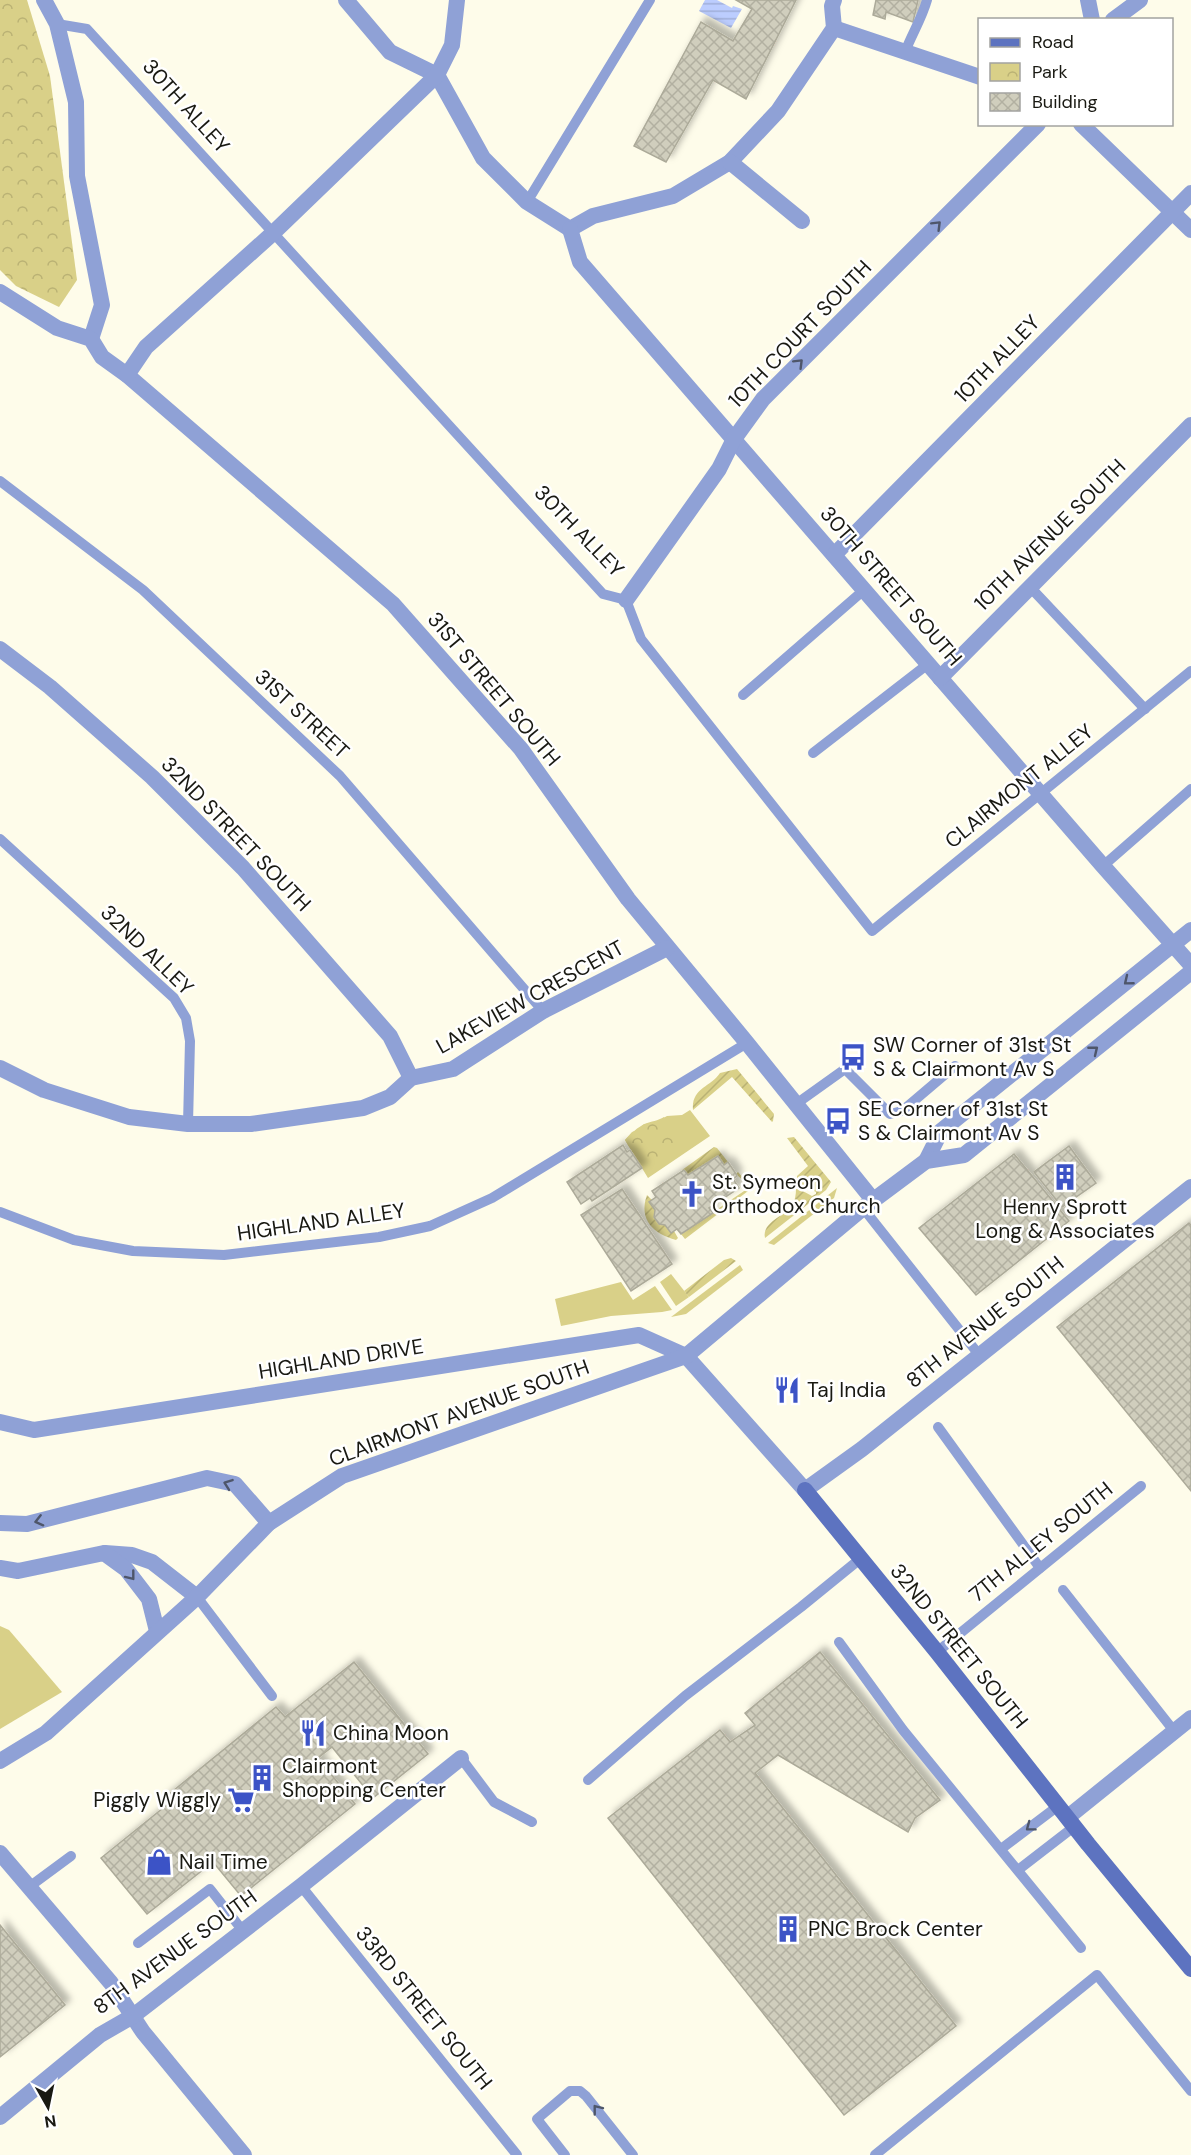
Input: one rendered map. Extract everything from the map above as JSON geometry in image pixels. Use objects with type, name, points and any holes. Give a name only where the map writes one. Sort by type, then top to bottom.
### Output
[{"type":"main road","name":"32ND STREET SOUTH","points":[[805,1490],[1191,1969]]},
{"type":"street","points":[[0,292],[57,328],[91,339],[102,305],[77,176],[76,102],[57,24],[44,0]]},
{"type":"street","points":[[346,0],[390,52],[437,75],[483,158],[527,202],[570,229],[593,216],[672,196],[730,162],[778,111],[834,27],[832,6],[834,0]]},
{"type":"street","points":[[127,375],[146,347],[272,234],[437,75],[452,45],[457,0]]},
{"type":"street","points":[[1088,0],[1092,18]]},
{"type":"street","points":[[1116,18],[1140,0]]},
{"type":"street","points":[[834,27],[978,75]]},
{"type":"street","name":"10TH COURT SOUTH","points":[[626,600],[719,469],[734,439],[763,399],[1036,126]]},
{"type":"street","points":[[1084,126],[1191,230]]},
{"type":"street","points":[[730,162],[802,221]]},
{"type":"street","name":"10TH ALLEY","points":[[834,555],[1191,193]]},
{"type":"street","name":"30TH STREET SOUTH","points":[[570,229],[580,262],[1103,866],[1191,964]]},
{"type":"street","name":"31ST STREET SOUTH","points":[[91,339],[102,357],[127,375],[393,604],[521,749],[628,899],[796,1104],[868,1204]]},
{"type":"street","name":"10TH AVENUE SOUTH","points":[[940,678],[1191,425]]},
{"type":"street","name":"32ND STREET SOUTH","points":[[0,649],[50,687],[152,777],[243,868],[390,1036],[411,1078]]},
{"type":"street","name":"CLAIRMONT AVENUE SOUTH","points":[[0,1761],[46,1732],[197,1597],[269,1523],[342,1476],[686,1356],[868,1204],[926,1161],[941,1131],[1191,930]]},
{"type":"street","name":"LAKEVIEW CRESCENT","points":[[0,1068],[44,1090],[129,1117],[188,1124],[250,1124],[363,1108],[390,1097],[411,1078],[453,1069],[543,1011],[667,948]]},
{"type":"street","name":"CLAIRMONT AVENUE SOUTH","points":[[926,1161],[964,1155],[1191,972]]},
{"type":"street","name":"8TH AVENUE SOUTH","points":[[805,1490],[862,1449],[1191,1187]]},
{"type":"street","name":"HIGHLAND DRIVE","points":[[0,1422],[34,1430],[639,1335],[686,1356]]},
{"type":"street","name":"32ND STREET SOUTH","points":[[686,1356],[805,1490]]},
{"type":"street","points":[[0,1523],[27,1524],[207,1478],[235,1484],[269,1523]]},
{"type":"street","points":[[104,1553],[126,1569],[149,1599],[157,1631]]},
{"type":"street","points":[[0,1568],[18,1571],[104,1553],[132,1555],[152,1562],[197,1597]]},
{"type":"street","points":[[1067,1817],[1191,1718]]},
{"type":"street","name":"8TH AVENUE SOUTH","points":[[0,2116],[100,2036],[133,2016],[301,1886],[461,1758]]},
{"type":"street","points":[[0,1852],[111,1983],[143,2032],[244,2155]]},
{"type":"lane","points":[[527,202],[650,0]]},
{"type":"lane","points":[[905,52],[912,34],[922,19],[927,0]]},
{"type":"lane","name":"30TH ALLEY","points":[[57,24],[87,29],[603,594],[626,600],[641,639],[872,931]]},
{"type":"lane","name":"31ST STREET","points":[[0,481],[143,590],[340,776],[543,1011]]},
{"type":"lane","points":[[1030,587],[1145,709]]},
{"type":"lane","points":[[743,695],[864,590]]},
{"type":"lane","points":[[813,753],[928,664]]},
{"type":"lane","name":"CLAIRMONT ALLEY","points":[[872,931],[1191,671]]},
{"type":"lane","points":[[1103,866],[1191,789]]},
{"type":"lane","name":"32ND ALLEY","points":[[0,839],[174,998],[186,1018],[190,1041],[188,1124]]},
{"type":"lane","name":"HIGHLAND ALLEY","points":[[0,1212],[74,1240],[133,1251],[224,1255],[379,1237],[429,1226],[492,1198],[747,1043]]},
{"type":"lane","points":[[796,1104],[844,1069],[890,1114],[902,1112],[955,1066]]},
{"type":"lane","points":[[868,1204],[980,1356]]},
{"type":"lane","points":[[938,1427],[1040,1568]]},
{"type":"lane","name":"7TH ALLEY SOUTH","points":[[937,1652],[1141,1486]]},
{"type":"lane","points":[[588,1780],[685,1695],[860,1559]]},
{"type":"lane","points":[[1064,1590],[1174,1731]]},
{"type":"lane","points":[[197,1597],[272,1696]]},
{"type":"lane","points":[[839,1642],[903,1730],[1081,1948]]},
{"type":"lane","points":[[461,1758],[494,1802],[532,1822]]},
{"type":"lane","points":[[1001,1849],[1067,1817]]},
{"type":"lane","points":[[1018,1870],[1067,1817]]},
{"type":"lane","points":[[29,1887],[71,1856]]},
{"type":"lane","name":"33RD STREET SOUTH","points":[[301,1886],[517,2155]]},
{"type":"lane","points":[[138,1943],[210,1889],[243,1931]]},
{"type":"lane","points":[[875,2155],[1097,1975],[1191,2091]]},
{"type":"lane","points":[[565,2155],[537,2119],[570,2091],[580,2091],[633,2155]]},
{"type":"green space","points":[[0,0],[27,0],[50,76],[77,280],[59,307],[16,286],[0,270]]},
{"type":"green space","points":[[737,1069],[774,1114],[772,1122],[732,1077],[693,1110],[695,1097],[702,1088],[720,1073]]},
{"type":"green space","points":[[690,1110],[710,1136],[648,1178],[625,1140],[644,1124],[656,1122],[667,1116],[682,1115]]},
{"type":"green space","points":[[664,1117],[682,1142],[658,1159],[645,1161],[639,1158],[625,1140],[643,1125]]},
{"type":"green space","points":[[794,1137],[831,1182],[826,1190],[765,1238],[765,1232],[770,1223],[793,1204],[796,1189],[812,1196],[816,1194],[797,1182],[797,1176],[808,1166],[787,1138]]},
{"type":"green space","points":[[714,1147],[728,1162],[724,1165],[717,1156],[688,1175],[682,1170]]},
{"type":"green space","points":[[738,1172],[752,1188],[685,1239],[681,1234],[747,1189],[748,1185],[736,1174]]},
{"type":"green space","points":[[837,1188],[834,1198],[774,1245],[768,1243]]},
{"type":"green space","points":[[647,1195],[652,1200],[649,1202],[655,1210],[656,1221],[665,1225],[671,1233],[674,1231],[678,1238],[676,1240],[655,1230],[646,1219]]},
{"type":"green space","points":[[731,1258],[736,1261],[689,1297],[684,1291],[724,1260]]},
{"type":"green space","points":[[740,1265],[743,1270],[686,1314],[671,1317]]},
{"type":"green space","points":[[671,1274],[689,1297],[676,1306],[660,1282]]},
{"type":"green space","points":[[621,1282],[633,1300],[655,1286],[672,1310],[611,1316],[561,1326],[555,1299]]},
{"type":"green space","points":[[0,1626],[9,1630],[62,1692],[0,1729]]},
{"type":"water","points":[[705,0],[717,0],[732,8],[733,6],[742,9],[731,28],[699,11]]},
{"type":"building","points":[[736,0],[796,0],[746,99],[713,80],[666,162],[634,146],[701,22],[733,41],[752,9]]},
{"type":"building","points":[[876,0],[918,0],[913,22],[886,12],[885,19],[873,15]]},
{"type":"building","points":[[623,1145],[627,1152],[630,1150],[642,1168],[592,1201],[590,1198],[581,1204],[567,1182]]},
{"type":"building","name":"Henry Sprott Long & Associates","points":[[1069,1146],[1096,1183],[1062,1207],[1034,1172]]},
{"type":"building","points":[[1014,1154],[1069,1221],[976,1295],[919,1228]]},
{"type":"building","name":"St. Symeon Orthodox Church","points":[[718,1156],[724,1165],[728,1162],[736,1174],[737,1176],[733,1179],[739,1188],[709,1208],[713,1213],[681,1234],[677,1229],[671,1233],[654,1217],[655,1210],[649,1202],[656,1197],[652,1191],[684,1170],[688,1175]]},
{"type":"building","points":[[622,1189],[672,1264],[631,1291],[581,1215]]},
{"type":"building","points":[[1189,1223],[1191,1225],[1191,1491],[1057,1327]]},
{"type":"building","name":"PNC Brock Center","points":[[820,1652],[940,1800],[915,1818],[908,1832],[778,1755],[755,1773],[956,2026],[844,2115],[608,1818],[720,1730],[730,1742],[755,1725],[745,1713]]},
{"type":"building","name":"Clairmont Shopping Center","points":[[354,1662],[428,1754],[373,1798],[332,1747],[318,1758],[355,1804],[241,1896],[213,1862],[147,1914],[101,1858],[168,1804],[163,1799],[276,1707],[285,1717]]},
{"type":"building","points":[[0,1925],[65,2005],[0,2057]]},
{"type":"place","name":"SW Corner of 31st St S & Clairmont Av S","points":[[853,1057]]},
{"type":"place","name":"SE Corner of 31st St S & Clairmont Av S","points":[[838,1121]]},
{"type":"place","name":"Henry Sprott Long & Associates","points":[[1065,1177]]},
{"type":"place","name":"St. Symeon Orthodox Church","points":[[692,1194]]},
{"type":"place","name":"Taj India","points":[[787,1390]]},
{"type":"place","name":"China Moon","points":[[313,1733]]},
{"type":"place","name":"Clairmont Shopping Center","points":[[262,1778]]},
{"type":"place","name":"Piggly Wiggly","points":[[241,1800]]},
{"type":"place","name":"Nail Time","points":[[159,1862]]},
{"type":"place","name":"PNC Brock Center","points":[[788,1929]]}]
